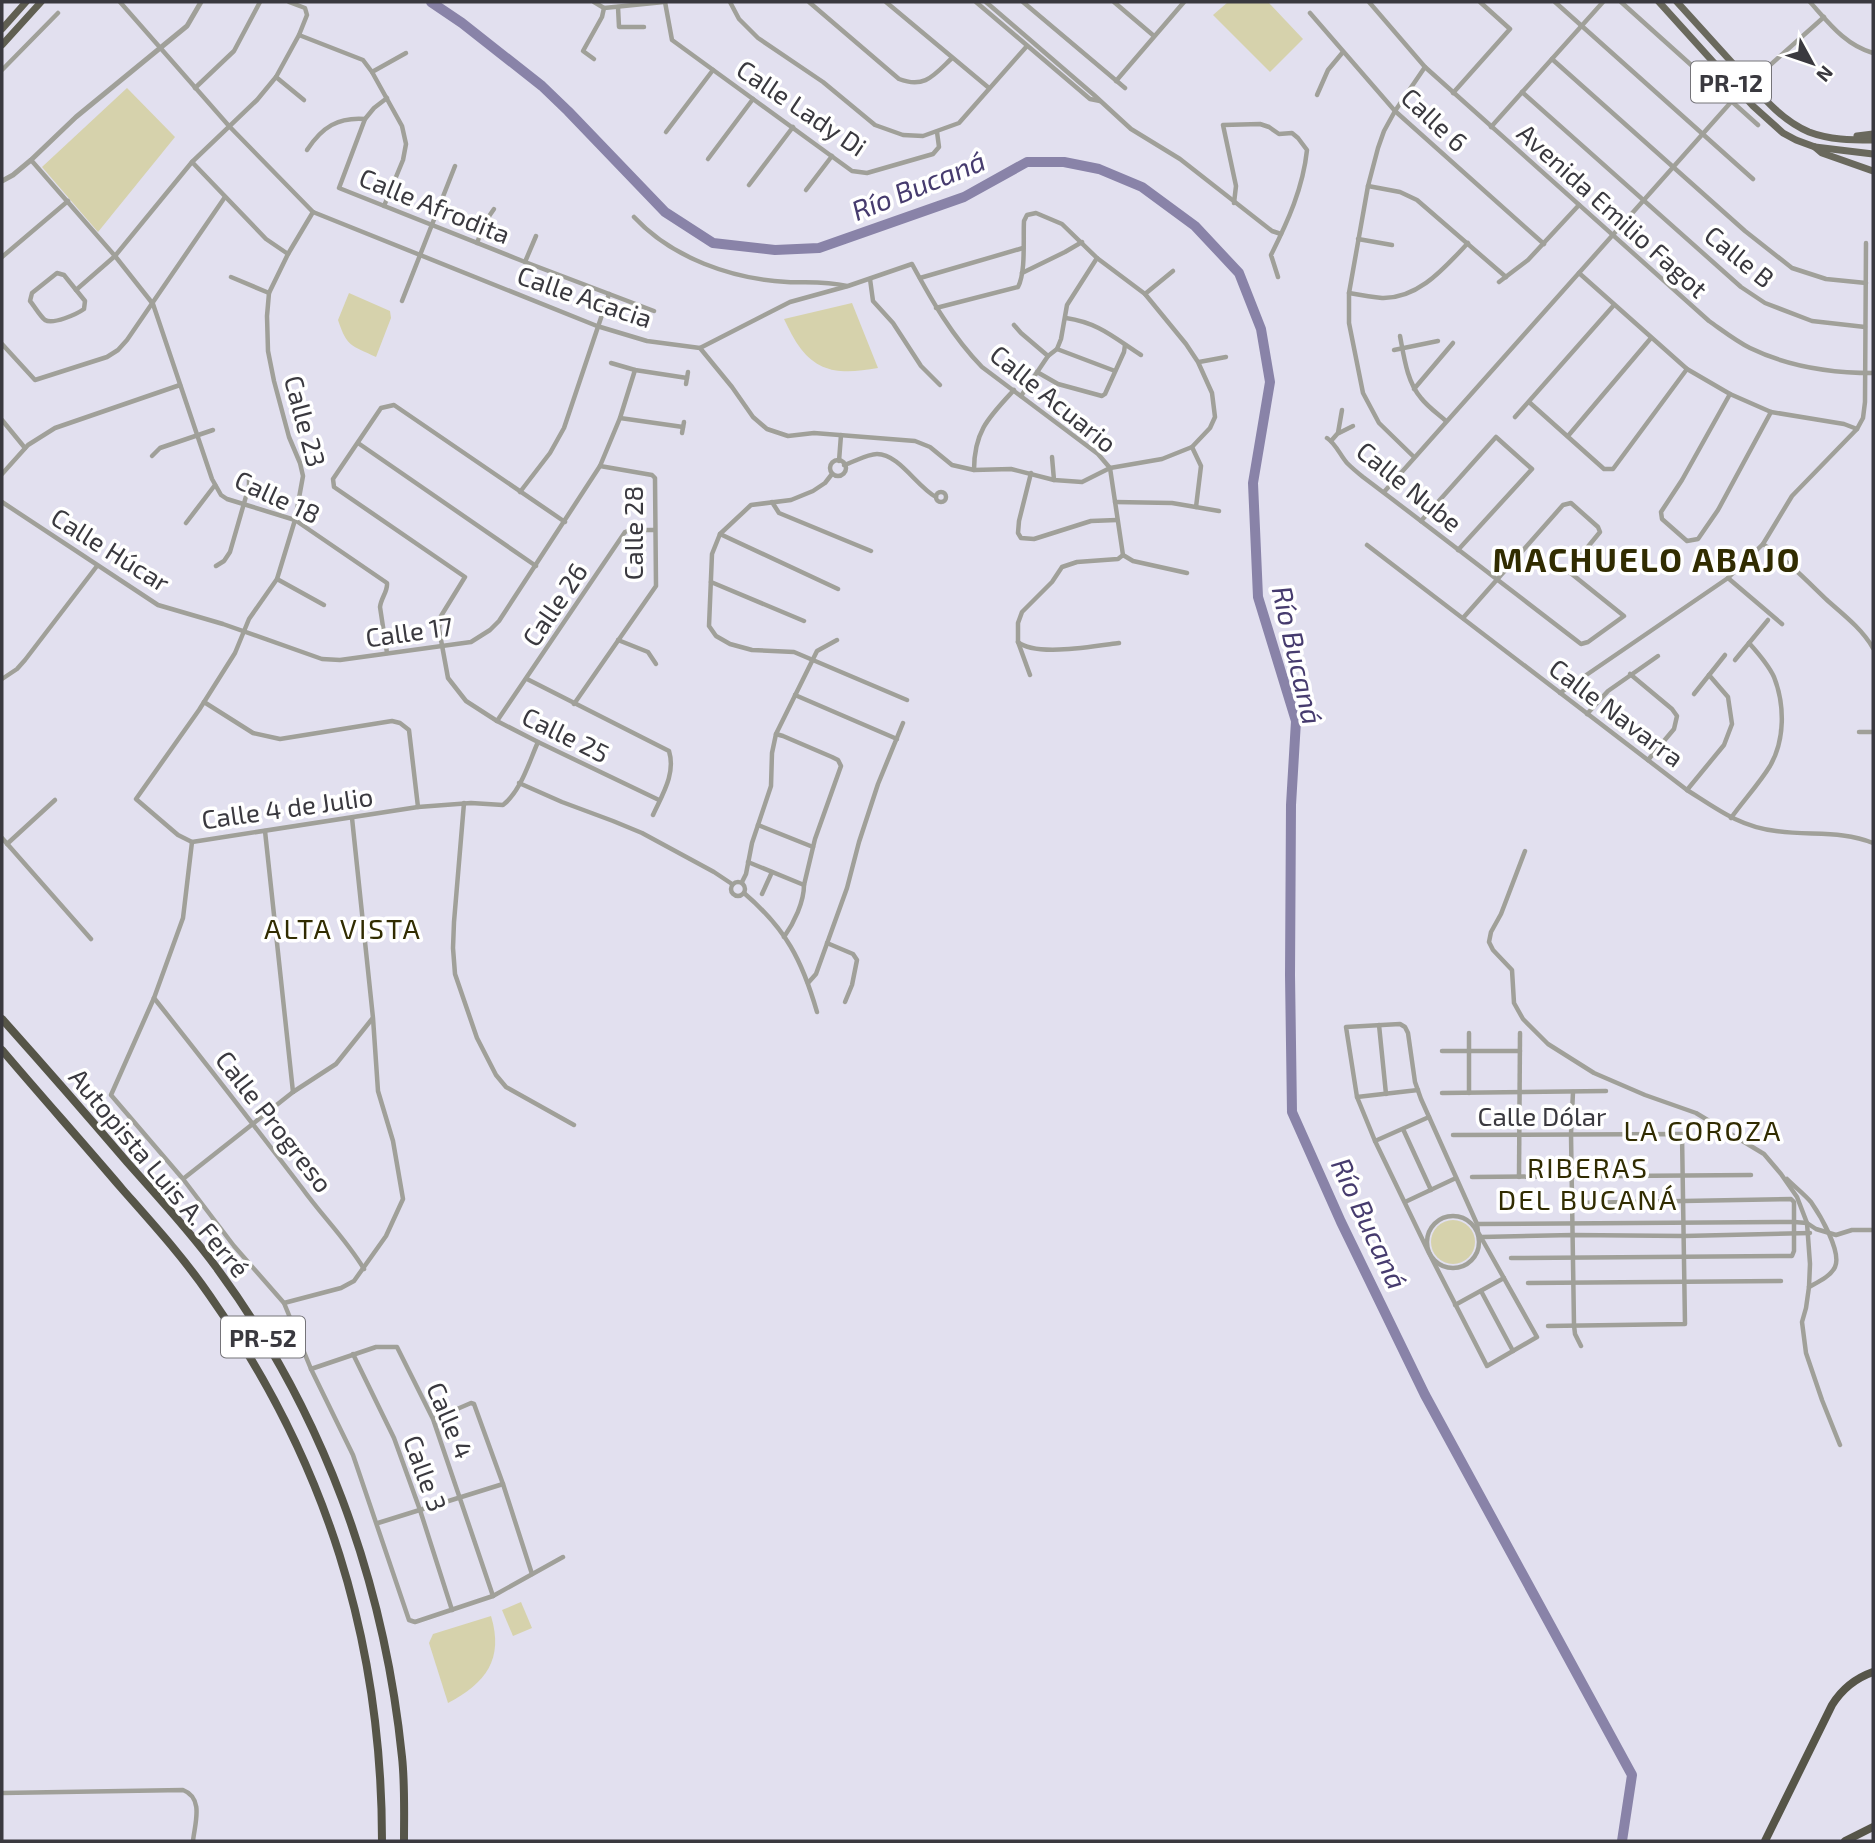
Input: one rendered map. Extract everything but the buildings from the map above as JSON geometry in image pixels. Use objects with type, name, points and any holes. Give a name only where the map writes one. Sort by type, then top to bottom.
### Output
[{"type":"highway","points":[[2,29],[26,2]]},
{"type":"highway","points":[[2,45],[41,2]]},
{"type":"highway","name":"Autopista Luis A. Ferré","points":[[2,1018],[186,1229],[238,1297],[307,1413],[350,1516],[377,1609],[398,1724],[402,1759],[404,1841]]},
{"type":"highway","name":"Autopista Luis A. Ferré","points":[[2,1050],[171,1245],[209,1294],[243,1344],[286,1422],[332,1531],[357,1618],[377,1736],[382,1794],[382,1841]]},
{"type":"highway","points":[[1765,1841],[1832,1705],[1846,1688],[1872,1672]]},
{"type":"highway","points":[[1845,1841],[1873,1827]]},
{"type":"main road","name":"PR-12","points":[[1659,2],[1763,117],[1783,133],[1815,146],[1873,155]]},
{"type":"main road","name":"PR-12","points":[[1677,2],[1781,115],[1807,131],[1823,136],[1845,140],[1873,140]]},
{"type":"main road","points":[[1845,140],[1873,134]]},
{"type":"main road","points":[[1815,146],[1822,153],[1873,171]]},
{"type":"street","name":"Calle Acacia","points":[[120,2],[229,126],[313,212],[597,326],[647,341],[700,348]]},
{"type":"street","points":[[2,181],[31,160],[76,117],[187,26],[201,2]]},
{"type":"street","points":[[195,88],[234,51],[260,2]]},
{"type":"street","points":[[76,290],[116,256],[192,162],[257,100],[276,77],[307,15],[305,8],[289,2]]},
{"type":"street","points":[[594,2],[604,8],[664,2]]},
{"type":"street","name":"Calle Lady Di","points":[[664,2],[672,40],[852,171],[867,173],[933,155],[939,147],[937,132]]},
{"type":"street","points":[[730,2],[739,19],[758,38],[823,82],[875,125],[903,135],[923,136],[959,123],[1027,46]]},
{"type":"street","points":[[809,2],[899,79],[911,84],[932,77],[952,58]]},
{"type":"street","points":[[886,2],[989,88]]},
{"type":"street","points":[[976,2],[1090,99],[1101,101]]},
{"type":"street","points":[[986,2],[1132,129],[1180,159],[1234,203],[1272,231],[1281,234]]},
{"type":"street","points":[[1023,2],[1125,88]]},
{"type":"street","points":[[1114,2],[1154,36]]},
{"type":"street","points":[[1116,81],[1184,2]]},
{"type":"street","name":"Avenida Emilio Fagot","points":[[1371,2],[1425,67],[1709,321],[1750,348],[1801,367],[1873,373]]},
{"type":"street","points":[[1454,93],[1510,29],[1480,2]]},
{"type":"street","points":[[1555,2],[1753,178]]},
{"type":"street","points":[[1491,127],[1603,2]]},
{"type":"street","points":[[1621,2],[1758,124]]},
{"type":"street","points":[[1810,2],[1841,36],[1857,47],[1873,53]]},
{"type":"street","points":[[618,7],[619,27],[644,27]]},
{"type":"street","points":[[594,59],[583,51],[602,17],[604,8]]},
{"type":"street","points":[[2,70],[58,13]]},
{"type":"street","name":"Calle 6","points":[[1310,13],[1395,111],[1544,244]]},
{"type":"street","points":[[1759,75],[1824,17]]},
{"type":"street","points":[[299,35],[363,60],[402,125],[406,144],[403,160],[384,206]]},
{"type":"street","points":[[1317,95],[1328,70],[1343,52]]},
{"type":"street","points":[[372,72],[406,53]]},
{"type":"street","points":[[1552,59],[1745,231],[1792,268],[1826,279],[1866,283]]},
{"type":"street","points":[[1414,457],[1380,423],[1363,393],[1349,323],[1349,293],[1368,186],[1381,139],[1395,111],[1425,67]]},
{"type":"street","points":[[666,132],[713,70]]},
{"type":"street","points":[[276,77],[304,100]]},
{"type":"street","name":"Calle B","points":[[1522,92],[1741,287],[1765,303],[1812,321],[1865,327]]},
{"type":"street","name":"Calle Afrodita","points":[[387,98],[365,119],[339,188],[654,311]]},
{"type":"street","points":[[708,159],[753,99]]},
{"type":"street","points":[[1384,492],[1732,101]]},
{"type":"street","points":[[307,150],[315,138],[337,121],[365,119]]},
{"type":"street","points":[[1234,203],[1236,186],[1223,125],[1260,124],[1279,134],[1292,133],[1298,138],[1307,150],[1305,169],[1298,195],[1271,255],[1278,277]]},
{"type":"street","points":[[758,184],[751,183],[793,127]]},
{"type":"street","points":[[806,190],[832,156]]},
{"type":"street","name":"Calle 18","points":[[31,160],[116,256],[153,304],[197,435],[221,495],[244,505],[295,520],[387,583],[388,587],[380,601],[387,653]]},
{"type":"street","points":[[192,162],[266,239],[288,254]]},
{"type":"street","points":[[402,301],[455,166]]},
{"type":"street","points":[[810,184],[816,187]]},
{"type":"street","points":[[1368,186],[1400,192],[1417,200],[1506,277]]},
{"type":"street","points":[[2,346],[35,380],[107,357],[118,350],[153,304],[225,197]]},
{"type":"street","points":[[2,257],[68,201]]},
{"type":"street","points":[[1499,282],[1528,260],[1579,205]]},
{"type":"street","points":[[477,243],[485,222],[494,209]]},
{"type":"street","points":[[231,277],[269,293],[313,212]]},
{"type":"street","points":[[936,308],[1018,287],[1021,283],[1024,221],[1027,215],[1036,213],[1056,220],[1069,228],[1097,258],[1145,294],[1179,335],[1198,362],[1211,393],[1215,416],[1210,428],[1192,447],[1161,459],[1110,468],[1082,482],[1054,480],[1011,469],[974,470],[952,465],[930,447],[915,440],[814,433],[788,436],[767,429],[753,417],[700,348],[790,302],[870,279],[873,301],[893,323],[921,366],[940,385]]},
{"type":"street","points":[[634,218],[669,247],[705,264],[753,278],[787,282],[828,281],[848,286]]},
{"type":"street","points":[[525,262],[536,236]]},
{"type":"street","points":[[1358,239],[1392,245]]},
{"type":"street","points":[[1022,273],[1082,242]]},
{"type":"street","points":[[1349,293],[1384,298],[1411,292],[1438,275],[1468,243]]},
{"type":"street","points":[[1560,692],[1728,578],[1763,544],[1792,496],[1857,429],[1863,418],[1866,243]]},
{"type":"street","points":[[920,279],[1023,248]]},
{"type":"street","points":[[1021,396],[1048,356],[1056,349],[1061,339],[1068,305],[1097,258]]},
{"type":"street","name":"Calle Acuario","points":[[870,279],[912,264],[936,308],[966,350],[982,367],[1098,454],[1110,468],[1123,555]]},
{"type":"street","points":[[1145,294],[1174,271]]},
{"type":"street","points":[[57,273],[64,275],[76,290],[85,301],[84,309],[51,322],[46,320],[30,301],[32,293],[57,273]]},
{"type":"street","points":[[1579,273],[1687,369],[1730,394],[1771,412],[1844,424],[1857,429]]},
{"type":"street","name":"Calle 23","points":[[246,631],[249,619],[277,579],[295,520],[303,476],[289,437],[270,361],[267,316],[269,293]]},
{"type":"street","points":[[520,492],[550,453],[564,428],[609,294]]},
{"type":"street","points":[[1516,417],[1615,305]]},
{"type":"street","points":[[1066,317],[1097,326],[1141,355]]},
{"type":"street","points":[[1014,325],[1048,356]]},
{"type":"street","points":[[1400,336],[1414,388],[1446,421]]},
{"type":"street","points":[[1568,436],[1651,338]]},
{"type":"street","points":[[1394,350],[1438,341]]},
{"type":"street","points":[[1414,388],[1453,343]]},
{"type":"street","points":[[1037,372],[1058,384],[1102,396],[1125,345]]},
{"type":"street","points":[[1056,349],[1115,371]]},
{"type":"street","points":[[1198,362],[1226,357]]},
{"type":"street","points":[[611,363],[635,370],[687,378]]},
{"type":"street","points":[[1529,402],[1604,468],[1613,469],[1687,369]]},
{"type":"street","name":"Calle 17","points":[[246,631],[331,660],[471,642],[490,630],[499,621],[600,466],[620,418],[635,370]]},
{"type":"street","points":[[2,474],[25,448],[55,428],[180,385]]},
{"type":"street","points":[[974,470],[974,449],[980,433],[993,412],[1014,390]]},
{"type":"street","points":[[1730,394],[1661,512],[1662,519],[1687,541],[1698,539],[1718,510],[1771,412]]},
{"type":"street","points":[[536,565],[358,443],[381,408],[394,405],[565,522]]},
{"type":"street","points":[[1338,433],[1342,410]]},
{"type":"street","points":[[620,418],[683,427]]},
{"type":"street","points":[[2,420],[25,448]]},
{"type":"street","points":[[1338,433],[1353,426]]},
{"type":"street","points":[[152,456],[160,448],[213,430]]},
{"type":"street","name":"Calle Nube","points":[[1338,433],[1329,439],[1347,463],[1458,550],[1497,580],[1572,637],[1581,643],[1588,642],[1624,616],[1568,572],[1600,532],[1598,527],[1571,503],[1563,505],[1497,580]]},
{"type":"street","points":[[839,461],[841,435]]},
{"type":"street","points":[[1421,521],[1496,437],[1532,469],[1458,550]]},
{"type":"street","name":"Calle 25","points":[[358,443],[333,479],[334,487],[465,577],[441,616],[439,629],[447,678],[466,702],[538,742],[659,800]]},
{"type":"street","points":[[1192,447],[1201,466],[1196,507]]},
{"type":"street","points":[[845,465],[876,454],[887,456],[896,461],[929,494],[936,497]]},
{"type":"street","points":[[1052,457],[1054,480]]},
{"type":"street","points":[[845,465],[839,461],[834,462],[831,465],[832,474],[813,491],[790,500],[751,505],[720,534],[712,554],[709,626],[716,636],[730,644],[752,650],[794,652],[907,700]]},
{"type":"street","points":[[832,474],[842,474],[845,465]]},
{"type":"street","name":"Calle 28","points":[[574,704],[656,586],[655,478],[652,475],[600,466]]},
{"type":"street","points":[[1031,473],[1018,533],[1021,538],[1034,539],[1091,521],[1117,520]]},
{"type":"street","points":[[216,566],[224,561],[230,552],[249,486],[249,476]]},
{"type":"street","points":[[186,523],[215,485]]},
{"type":"street","name":"Calle Húcar","points":[[2,502],[158,605],[246,631]]},
{"type":"street","points":[[772,502],[779,513],[871,551]]},
{"type":"street","points":[[1115,502],[1172,503],[1219,511]]},
{"type":"street","name":"Calle 26","points":[[497,721],[625,532],[654,530]]},
{"type":"street","points":[[720,534],[838,589]]},
{"type":"street","points":[[1763,544],[1851,622],[1873,648]]},
{"type":"street","name":"Calle Navarra","points":[[1367,545],[1687,790],[1731,818],[1746,825],[1776,831],[1856,836],[1873,843]]},
{"type":"street","points":[[1030,675],[1018,642],[1018,623],[1022,612],[1062,568],[1077,562],[1118,558],[1123,555],[1133,561],[1187,573]]},
{"type":"street","points":[[2,679],[25,660],[97,566]]},
{"type":"street","points":[[1728,578],[1782,624]]},
{"type":"street","points":[[277,579],[324,605]]},
{"type":"street","points":[[1462,618],[1497,580]]},
{"type":"street","points":[[711,582],[804,621]]},
{"type":"street","points":[[1735,660],[1768,620]]},
{"type":"street","name":"Calle 4 de Julio","points":[[246,631],[236,653],[204,702],[136,799],[178,835],[192,842],[418,807],[464,803],[503,806],[519,783]]},
{"type":"street","points":[[618,640],[648,652],[656,664]]},
{"type":"street","points":[[742,882],[771,786],[772,753],[776,734],[817,652],[838,640]]},
{"type":"street","points":[[1018,642],[1024,647],[1059,650],[1119,643]]},
{"type":"street","points":[[1731,818],[1770,766],[1778,747],[1782,726],[1780,697],[1773,676],[1762,657],[1749,643]]},
{"type":"street","points":[[1693,694],[1725,655]]},
{"type":"street","points":[[1587,714],[1608,691],[1658,656]]},
{"type":"street","points":[[1630,674],[1672,709],[1676,716],[1674,729],[1648,760]]},
{"type":"street","points":[[1687,790],[1724,745],[1732,724],[1728,697],[1709,674]]},
{"type":"street","points":[[527,679],[669,751],[670,777],[653,815]]},
{"type":"street","points":[[795,695],[897,739]]},
{"type":"street","points":[[204,702],[253,733],[280,740],[392,721],[400,723],[409,730],[418,807]]},
{"type":"street","points":[[808,983],[816,975],[847,888],[878,785],[903,723]]},
{"type":"street","points":[[1859,732],[1873,732]]},
{"type":"street","points":[[776,734],[832,757],[838,760],[841,766],[813,847],[804,892],[784,937]]},
{"type":"street","points":[[538,742],[519,783],[642,833],[732,884]]},
{"type":"street","points":[[7,844],[55,800]]},
{"type":"street","points":[[464,803],[454,922],[455,974],[477,1038],[496,1076],[506,1087],[574,1125]]},
{"type":"street","points":[[284,1303],[341,1288],[354,1281],[386,1236],[402,1199],[393,1141],[378,1091],[352,818]]},
{"type":"street","points":[[758,824],[813,847]]},
{"type":"street","points":[[265,831],[293,1092]]},
{"type":"street","points":[[2,838],[91,939]]},
{"type":"street","points":[[192,842],[183,918],[154,998],[111,1096],[284,1303],[311,1369],[354,1455],[409,1620],[415,1622],[493,1596],[563,1556]]},
{"type":"street","points":[[1525,851],[1489,942],[1512,970],[1514,1003],[1523,1019],[1548,1044],[1594,1073],[1696,1113],[1764,1154],[1781,1174],[1797,1197],[1807,1223],[1809,1287],[1801,1322],[1806,1353],[1840,1445]]},
{"type":"street","points":[[748,862],[804,885]]},
{"type":"street","points":[[762,894],[772,872]]},
{"type":"street","points":[[736,881],[742,882],[746,887],[744,893],[734,895],[732,884],[736,881]]},
{"type":"street","points":[[744,893],[760,908],[793,950],[817,1012]]},
{"type":"street","points":[[827,943],[853,954],[857,960],[845,1002]]},
{"type":"street","name":"Calle Progreso","points":[[154,998],[311,1200],[339,1231],[364,1269]]},
{"type":"street","points":[[183,1179],[293,1092],[336,1064],[373,1018]]},
{"type":"street","points":[[1379,1025],[1346,1027],[1357,1097],[1375,1141],[1429,1253],[1486,1366],[1538,1337],[1480,1234],[1472,1223],[1464,1217],[1453,1215],[1434,1223],[1427,1242],[1429,1253],[1443,1267],[1464,1267],[1478,1252],[1480,1234],[1418,1090],[1405,1027],[1400,1024],[1379,1025]]},
{"type":"street","points":[[1379,1025],[1386,1094]]},
{"type":"street","points":[[1469,1033],[1469,1093]]},
{"type":"street","points":[[1519,1177],[1520,1033]]},
{"type":"street","points":[[1442,1051],[1520,1051]]},
{"type":"street","points":[[1357,1097],[1418,1090]]},
{"type":"street","points":[[1442,1093],[1606,1091]]},
{"type":"street","points":[[1573,1092],[1571,1134],[1574,1325],[1581,1346]]},
{"type":"street","points":[[1375,1141],[1429,1117]]},
{"type":"street","points":[[1403,1129],[1431,1190]]},
{"type":"street","name":"Calle Dólar","points":[[1453,1135],[1682,1134],[1685,1324],[1548,1326]]},
{"type":"street","points":[[1781,1174],[1809,1200],[1819,1214],[1837,1255],[1837,1265],[1832,1273],[1809,1287]]},
{"type":"street","points":[[1472,1177],[1751,1175]]},
{"type":"street","points":[[1405,1202],[1456,1178]]},
{"type":"street","points":[[1511,1258],[1791,1256],[1794,1251],[1794,1202],[1791,1199],[1573,1203]]},
{"type":"street","points":[[1477,1224],[1794,1222],[1807,1223],[1816,1229],[1836,1235],[1852,1230],[1871,1230]]},
{"type":"street","points":[[1480,1234],[1684,1236],[1794,1234],[1809,1233],[1816,1229]]},
{"type":"street","points":[[1455,1305],[1504,1278]]},
{"type":"street","points":[[1528,1283],[1781,1281]]},
{"type":"street","points":[[1480,1291],[1513,1351]]},
{"type":"street","name":"Calle 4","points":[[311,1369],[376,1347],[397,1347],[433,1419],[493,1596]]},
{"type":"street","name":"Calle 3","points":[[353,1354],[394,1438],[452,1610]]},
{"type":"street","points":[[433,1419],[474,1404],[532,1574]]},
{"type":"street","points":[[378,1524],[503,1483]]},
{"type":"street","points":[[2,1793],[183,1790],[190,1793],[197,1803],[193,1841]]},
{"type":"shaded area","points":[[1228,2],[1268,2],[1303,39],[1270,72],[1213,15]]},
{"type":"shaded area","points":[[127,88],[175,137],[98,232],[42,167]]},
{"type":"shaded area","points":[[349,293],[390,311],[391,318],[376,357],[351,344],[341,329],[338,320]]},
{"type":"shaded area","points":[[852,303],[878,368],[846,371],[818,364],[801,349],[784,319]]},
{"type":"shaded area","points":[[1453,1220],[1469,1226],[1475,1242],[1469,1258],[1453,1264],[1437,1258],[1431,1242],[1437,1226]]},
{"type":"shaded area","points":[[521,1602],[532,1628],[513,1636],[502,1610]]},
{"type":"shaded area","points":[[491,1616],[495,1645],[489,1668],[473,1687],[448,1703],[429,1643],[433,1634]]},
{"type":"waterway","name":"Río Bucaná","points":[[431,2],[542,86],[665,212],[713,243],[775,250],[819,248],[964,197],[1027,162],[1064,162],[1099,169],[1142,187],[1195,226],[1239,273],[1261,329],[1270,382],[1253,483],[1258,597],[1296,721],[1291,805],[1292,1112],[1341,1222],[1425,1395],[1632,1775],[1622,1841]]},
{"type":"district","name":"MACHUELO ABAJO","points":[[1647,559]]},
{"type":"district","name":"ALTA VISTA","points":[[343,928]]},
{"type":"district","name":"LA COROZA","points":[[1703,1130]]},
{"type":"district","name":"RIBERAS DEL BUCANÁ","points":[[1588,1183]]}]
